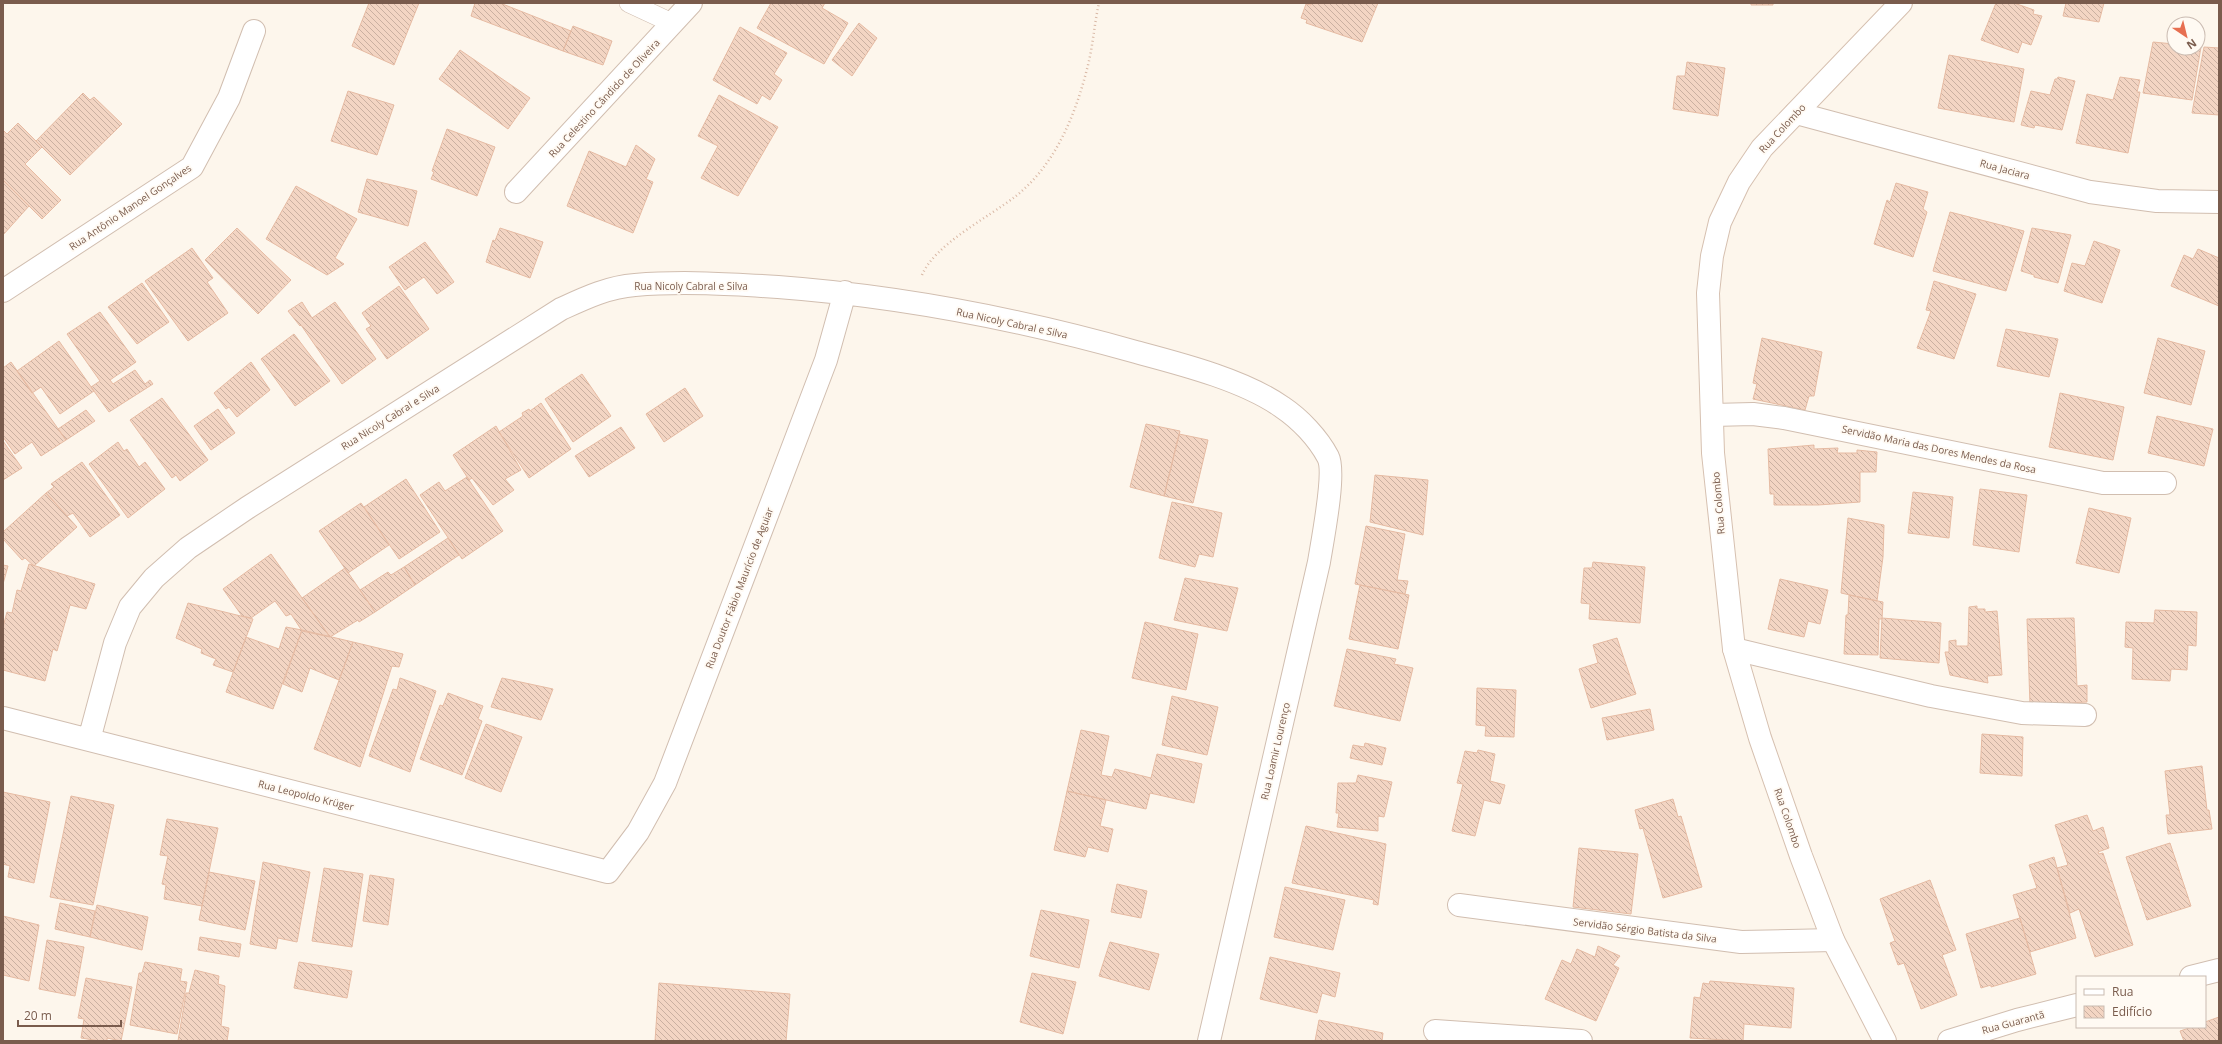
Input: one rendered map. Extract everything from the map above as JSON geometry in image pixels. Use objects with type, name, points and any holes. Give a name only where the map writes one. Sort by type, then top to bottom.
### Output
[{"type":"street","name":"Rua Celestino Cândido de Oliveira","points":[[516,192],[691,3]]},
{"type":"street","name":"Rua Colombo","points":[[1885,1041],[1832,940],[1763,746],[1734,649],[1714,460],[1708,293],[1712,256],[1720,222],[1739,182],[1762,148],[1901,3]]},
{"type":"street","name":"Rua Antônio Manoel Gonçalves","points":[[3,292],[192,167],[229,98],[254,30]]},
{"type":"street","name":"Rua Jaciara","points":[[1796,112],[2090,192],[2158,201],[2219,202]]},
{"type":"street","name":"Rua Nicoly Cabral e Silva","points":[[89,740],[115,643],[130,608],[154,578],[188,548],[247,508],[561,309],[601,291],[634,285],[735,284],[845,292],[910,302],[999,319],[1100,342],[1177,363],[1243,386],[1281,406],[1292,415],[1307,428],[1330,459]]},
{"type":"street","name":"Rua Doutor Fábio Maurício de Aguiar","points":[[608,872],[638,832],[664,783],[826,360],[845,292]]},
{"type":"street","name":"Servidão Maria das Dores Mendes da Rosa","points":[[1712,415],[1752,414],[1784,418],[2103,483],[2165,483]]},
{"type":"street","name":"Rua Loamir Lourenço","points":[[1209,1041],[1319,562],[1329,497],[1330,459]]},
{"type":"street","points":[[1734,649],[1931,696],[2022,713],[2085,715]]},
{"type":"street","name":"Rua Leopoldo Krüger","points":[[3,718],[608,872]]},
{"type":"street","name":"Servidão Sérgio Batista da Silva","points":[[1459,905],[1741,942],[1832,940]]},
{"type":"street","points":[[2195,976],[2219,970]]},
{"type":"street","name":"Rua Guarantã","points":[[1949,1041],[2017,1020],[2076,1005]]},
{"type":"street","points":[[1435,1031],[1581,1041]]},
{"type":"lane","points":[[629,3],[672,23]]},
{"type":"path","points":[[910,302],[924,270],[937,253],[1017,195],[1047,164],[1067,129],[1087,68],[1098,3]]},
{"type":"building","points":[[369,3],[419,3],[394,65],[352,46]]},
{"type":"building","points":[[475,3],[500,3],[571,31],[563,51],[471,16]]},
{"type":"building","points":[[771,3],[825,3],[822,8],[848,23],[824,64],[757,28]]},
{"type":"building","points":[[1311,3],[1378,3],[1362,42],[1306,23],[1307,20],[1301,18],[1306,4],[1311,5]]},
{"type":"building","points":[[1751,3],[1773,3],[1773,5],[1751,5]]},
{"type":"building","points":[[1996,3],[2014,3],[2034,10],[2033,14],[2042,16],[2031,45],[2022,42],[2018,53],[1981,40]]},
{"type":"building","points":[[2066,3],[2104,3],[2099,22],[2063,16]]},
{"type":"building","points":[[859,23],[877,38],[852,76],[832,60]]},
{"type":"building","points":[[573,26],[612,41],[603,65],[563,51]]},
{"type":"building","points":[[740,27],[787,53],[774,74],[782,80],[770,100],[762,95],[757,104],[713,80]]},
{"type":"building","points":[[2153,42],[2166,43],[2166,56],[2199,56],[2192,100],[2143,93]]},
{"type":"building","points":[[2206,47],[2219,48],[2219,115],[2192,113],[2202,56],[2206,56]]},
{"type":"building","points":[[460,50],[530,98],[508,129],[439,79]]},
{"type":"building","points":[[1949,55],[2024,69],[2014,122],[1938,108]]},
{"type":"building","points":[[1687,62],[1725,68],[1718,116],[1673,109],[1677,76],[1685,76]]},
{"type":"building","points":[[2058,77],[2075,81],[2062,130],[2035,125],[2034,128],[2021,125],[2031,91],[2050,95],[2055,79]]},
{"type":"building","points":[[2120,77],[2140,80],[2137,92],[2140,92],[2128,153],[2076,143],[2087,94],[2113,100]]},
{"type":"building","points":[[348,91],[394,105],[377,155],[331,141]]},
{"type":"building","points":[[83,93],[90,100],[94,97],[122,124],[70,175],[36,141]]},
{"type":"building","points":[[719,95],[778,127],[738,196],[701,178],[718,146],[698,136]]},
{"type":"building","points":[[18,123],[42,147],[25,164],[61,200],[42,219],[3,180],[3,130],[7,134]]},
{"type":"building","points":[[447,129],[495,147],[477,196],[431,179],[434,172],[432,171]]},
{"type":"building","points":[[636,145],[655,159],[646,179],[653,182],[633,233],[567,206],[589,151],[626,167]]},
{"type":"building","points":[[367,179],[417,191],[408,226],[358,212]]},
{"type":"building","points":[[3,180],[29,206],[3,235]]},
{"type":"building","points":[[1896,183],[1928,192],[1923,209],[1927,212],[1913,257],[1874,244],[1887,200],[1890,202]]},
{"type":"building","points":[[296,186],[357,219],[335,258],[344,264],[327,275],[266,239]]},
{"type":"building","points":[[1950,212],[2024,231],[2006,291],[1933,271]]},
{"type":"building","points":[[237,228],[291,280],[258,314],[205,260]]},
{"type":"building","points":[[500,228],[543,242],[530,278],[486,262],[493,240],[495,241]]},
{"type":"building","points":[[2032,228],[2071,235],[2058,283],[2034,277],[2034,275],[2021,271]]},
{"type":"building","points":[[2094,241],[2120,250],[2102,303],[2064,291],[2072,263],[2085,266]]},
{"type":"building","points":[[425,242],[454,282],[437,294],[424,277],[405,290],[389,267]]},
{"type":"building","points":[[192,248],[213,278],[207,282],[228,313],[188,341],[145,281]]},
{"type":"building","points":[[2198,249],[2219,258],[2219,306],[2171,286],[2184,255],[2193,259]]},
{"type":"building","points":[[1934,281],[1976,294],[1954,359],[1917,348],[1931,311],[1926,310]]},
{"type":"building","points":[[142,283],[169,322],[137,344],[108,307]]},
{"type":"building","points":[[399,286],[429,329],[387,359],[366,329],[371,326],[362,313]]},
{"type":"building","points":[[302,302],[312,318],[335,302],[376,359],[342,384],[301,325],[300,326],[288,311]]},
{"type":"building","points":[[100,312],[136,362],[110,380],[113,384],[135,370],[145,384],[150,380],[153,384],[109,412],[91,387],[100,381],[67,334]]},
{"type":"building","points":[[2006,329],[2058,339],[2049,377],[1997,366]]},
{"type":"building","points":[[294,334],[330,381],[295,406],[261,359]]},
{"type":"building","points":[[1762,338],[1822,352],[1814,396],[1809,396],[1805,410],[1753,399],[1757,384],[1753,383]]},
{"type":"building","points":[[2158,338],[2205,351],[2191,405],[2144,393]]},
{"type":"building","points":[[59,341],[94,391],[60,414],[41,387],[32,393],[17,371]]},
{"type":"building","points":[[11,362],[66,440],[41,456],[32,442],[15,454],[3,437],[3,368]]},
{"type":"building","points":[[251,362],[270,390],[237,417],[229,407],[226,409],[214,393]]},
{"type":"building","points":[[582,374],[611,416],[573,442],[545,399]]},
{"type":"building","points":[[685,388],[703,416],[664,442],[646,414]]},
{"type":"building","points":[[2060,393],[2124,407],[2113,460],[2049,447]]},
{"type":"building","points":[[162,398],[208,460],[180,481],[176,475],[172,478],[130,420]]},
{"type":"building","points":[[541,403],[571,449],[529,478],[499,432],[523,416],[522,413],[529,409],[530,411]]},
{"type":"building","points":[[218,409],[235,433],[211,450],[194,426]]},
{"type":"building","points":[[86,410],[95,421],[66,440],[58,429]]},
{"type":"building","points":[[2157,416],[2213,429],[2204,466],[2148,453]]},
{"type":"building","points":[[1146,424],[1180,431],[1164,496],[1130,487]]},
{"type":"building","points":[[496,426],[521,470],[505,479],[514,490],[493,505],[472,478],[469,480],[453,455]]},
{"type":"building","points":[[621,427],[635,448],[589,477],[575,456]]},
{"type":"building","points":[[1179,434],[1208,440],[1193,503],[1164,496]]},
{"type":"building","points":[[3,441],[22,468],[3,480]]},
{"type":"building","points":[[118,442],[124,451],[127,449],[139,467],[145,462],[165,489],[128,518],[89,464]]},
{"type":"building","points":[[1814,445],[1814,449],[1838,448],[1837,453],[1857,453],[1857,450],[1877,452],[1876,472],[1860,472],[1860,502],[1818,505],[1774,505],[1774,494],[1770,494],[1768,449]]},
{"type":"building","points":[[82,462],[120,515],[90,537],[73,513],[67,516],[46,493],[54,487],[51,484]]},
{"type":"building","points":[[1375,475],[1428,480],[1423,535],[1370,522]]},
{"type":"building","points":[[467,477],[503,531],[462,559],[420,495],[439,482],[445,491]]},
{"type":"building","points":[[406,479],[440,532],[399,559],[364,507]]},
{"type":"building","points":[[1980,489],[2027,495],[2019,552],[1973,545]]},
{"type":"building","points":[[1913,492],[1953,497],[1949,538],[1908,533]]},
{"type":"building","points":[[46,493],[77,527],[34,566],[25,558],[22,560],[3,539],[3,532]]},
{"type":"building","points":[[1172,502],[1222,513],[1213,557],[1199,554],[1195,567],[1159,558]]},
{"type":"building","points":[[361,503],[389,545],[348,573],[319,531]]},
{"type":"building","points":[[2089,508],[2131,518],[2119,573],[2076,563]]},
{"type":"building","points":[[1848,518],[1884,525],[1883,557],[1877,601],[1841,593]]},
{"type":"building","points":[[1366,526],[1405,534],[1397,580],[1408,581],[1405,594],[1355,584]]},
{"type":"building","points":[[448,538],[459,555],[415,585],[404,567]]},
{"type":"building","points":[[271,554],[330,637],[302,631],[291,614],[286,616],[275,601],[251,618],[242,616],[223,589]]},
{"type":"building","points":[[1593,562],[1645,567],[1640,623],[1589,619],[1590,604],[1581,603],[1584,568],[1592,568]]},
{"type":"building","points":[[29,564],[95,584],[86,609],[70,605],[57,651],[53,649],[45,681],[3,670],[3,627],[7,612],[12,613],[17,590],[21,591]]},
{"type":"building","points":[[3,565],[8,566],[3,584]]},
{"type":"building","points":[[404,567],[415,585],[375,612],[360,590],[388,572],[391,575]]},
{"type":"building","points":[[345,568],[375,612],[359,622],[358,620],[330,637],[302,598]]},
{"type":"building","points":[[1185,578],[1238,588],[1227,631],[1174,620]]},
{"type":"building","points":[[1780,579],[1828,590],[1820,624],[1808,621],[1804,637],[1768,629]]},
{"type":"building","points":[[1360,585],[1409,595],[1398,649],[1349,639]]},
{"type":"building","points":[[1849,595],[1883,602],[1882,619],[1879,619],[1878,655],[1844,654],[1846,615],[1848,615]]},
{"type":"building","points":[[188,603],[253,619],[233,672],[213,665],[216,659],[201,653],[202,649],[176,638]]},
{"type":"building","points":[[1977,606],[1977,609],[1985,609],[1985,612],[1997,611],[2002,675],[1987,676],[1988,683],[1950,675],[1945,652],[1949,652],[1949,641],[1956,640],[1956,646],[1968,646],[1969,607]]},
{"type":"building","points":[[2155,610],[2197,612],[2196,646],[2188,645],[2187,670],[2171,669],[2170,681],[2132,679],[2133,648],[2125,647],[2126,622],[2154,623]]},
{"type":"building","points":[[1882,618],[1941,623],[1939,663],[1880,658]]},
{"type":"building","points":[[2074,618],[2077,686],[2087,685],[2087,702],[2030,705],[2027,619]]},
{"type":"building","points":[[1145,622],[1198,634],[1186,690],[1132,678]]},
{"type":"building","points":[[286,627],[302,630],[273,709],[226,692],[246,637],[279,649]]},
{"type":"building","points":[[302,630],[353,642],[339,680],[310,668],[302,692],[283,684]]},
{"type":"building","points":[[1617,638],[1636,694],[1591,708],[1579,669],[1598,663],[1593,645]]},
{"type":"building","points":[[353,642],[403,654],[399,667],[392,666],[360,767],[314,749]]},
{"type":"building","points":[[1347,649],[1396,659],[1394,664],[1413,668],[1400,721],[1334,706]]},
{"type":"building","points":[[400,678],[436,691],[410,772],[369,756],[393,689],[397,690]]},
{"type":"building","points":[[502,678],[553,689],[541,720],[491,707]]},
{"type":"building","points":[[1477,688],[1516,690],[1514,737],[1485,736],[1486,726],[1476,725]]},
{"type":"building","points":[[448,693],[483,706],[478,719],[482,721],[462,775],[420,759],[440,705],[443,706]]},
{"type":"building","points":[[1172,696],[1218,707],[1207,755],[1162,745]]},
{"type":"building","points":[[1650,709],[1654,730],[1607,740],[1602,718]]},
{"type":"building","points":[[486,724],[522,737],[501,792],[465,778]]},
{"type":"building","points":[[1081,730],[1109,736],[1101,775],[1112,777],[1115,769],[1151,778],[1157,754],[1202,764],[1194,803],[1150,793],[1146,809],[1067,791]]},
{"type":"building","points":[[1982,734],[2023,737],[2022,776],[1980,773]]},
{"type":"building","points":[[1365,743],[1386,748],[1382,765],[1350,758],[1353,745],[1364,747]]},
{"type":"building","points":[[1478,750],[1495,754],[1490,781],[1505,785],[1500,804],[1484,800],[1475,836],[1452,831],[1463,784],[1457,783],[1465,751],[1477,753]]},
{"type":"building","points":[[2202,766],[2207,810],[2209,810],[2212,829],[2168,834],[2166,815],[2170,815],[2165,771]]},
{"type":"building","points":[[1358,775],[1392,782],[1384,817],[1378,816],[1378,831],[1337,827],[1339,813],[1336,813],[1338,783],[1356,783]]},
{"type":"building","points":[[1067,791],[1106,800],[1100,826],[1113,829],[1108,852],[1088,847],[1085,857],[1054,850]]},
{"type":"building","points":[[3,792],[50,802],[34,883],[8,877],[10,866],[3,864]]},
{"type":"building","points":[[71,796],[114,805],[93,905],[50,897]]},
{"type":"building","points":[[1673,799],[1678,817],[1681,816],[1702,887],[1663,898],[1643,828],[1640,829],[1635,810]]},
{"type":"building","points":[[2087,815],[2093,831],[2103,827],[2109,848],[2098,852],[2099,854],[2103,853],[2133,945],[2095,957],[2079,909],[2070,913],[2057,868],[2068,865],[2055,825]]},
{"type":"building","points":[[167,819],[218,828],[202,906],[164,899],[166,885],[162,884],[168,856],[160,855]]},
{"type":"building","points":[[1306,826],[1386,844],[1378,905],[1373,904],[1374,900],[1292,883]]},
{"type":"building","points":[[2170,843],[2191,906],[2147,920],[2126,857]]},
{"type":"building","points":[[1579,848],[1638,854],[1631,914],[1573,907]]},
{"type":"building","points":[[2054,857],[2076,938],[2030,952],[2013,895],[2037,888],[2029,865]]},
{"type":"building","points":[[263,862],[310,872],[297,942],[278,938],[276,949],[250,944]]},
{"type":"building","points":[[324,868],[363,874],[352,947],[312,941]]},
{"type":"building","points":[[209,872],[255,881],[245,930],[199,920]]},
{"type":"building","points":[[370,875],[394,879],[388,925],[363,921]]},
{"type":"building","points":[[1930,880],[1956,950],[1942,955],[1957,995],[1921,1009],[1904,963],[1898,965],[1890,943],[1895,941],[1880,899]]},
{"type":"building","points":[[1117,884],[1147,891],[1141,918],[1111,912]]},
{"type":"building","points":[[1285,887],[1345,900],[1333,950],[1274,937]]},
{"type":"building","points":[[60,903],[95,911],[90,937],[55,929]]},
{"type":"building","points":[[97,905],[148,917],[142,950],[90,937]]},
{"type":"building","points":[[1041,910],[1089,920],[1079,968],[1030,956]]},
{"type":"building","points":[[3,916],[39,925],[29,981],[3,975]]},
{"type":"building","points":[[2020,918],[2036,974],[1991,987],[1991,985],[1981,988],[1966,934]]},
{"type":"building","points":[[200,937],[241,944],[239,957],[198,950]]},
{"type":"building","points":[[47,940],[84,947],[75,996],[39,989]]},
{"type":"building","points":[[1110,942],[1159,954],[1149,990],[1099,976]]},
{"type":"building","points":[[1598,946],[1620,956],[1613,965],[1619,968],[1596,1021],[1545,999],[1562,960],[1571,964],[1577,949],[1595,957]]},
{"type":"building","points":[[1270,957],[1340,973],[1335,997],[1322,993],[1317,1013],[1260,999]]},
{"type":"building","points":[[145,962],[182,969],[180,981],[187,982],[177,1034],[130,1025],[139,973],[142,973]]},
{"type":"building","points":[[299,962],[352,971],[347,998],[294,988]]},
{"type":"building","points":[[195,970],[219,976],[218,984],[225,986],[221,1026],[229,1028],[227,1041],[178,1041],[186,993],[189,993]]},
{"type":"building","points":[[1032,973],[1076,982],[1063,1034],[1020,1022]]},
{"type":"building","points":[[86,978],[132,987],[121,1041],[107,1038],[107,1041],[100,1041],[81,1038],[84,1019],[78,1018]]},
{"type":"building","points":[[1710,981],[1794,988],[1791,1028],[1744,1024],[1743,1041],[1690,1038],[1694,997],[1700,998],[1703,983],[1709,984]]},
{"type":"building","points":[[659,983],[790,994],[786,1041],[655,1041]]},
{"type":"building","points":[[2219,1017],[2219,1041],[2184,1041],[2180,1031],[2189,1028],[2206,1028],[2206,1022]]},
{"type":"building","points":[[1319,1020],[1383,1033],[1382,1041],[1315,1041]]}]
